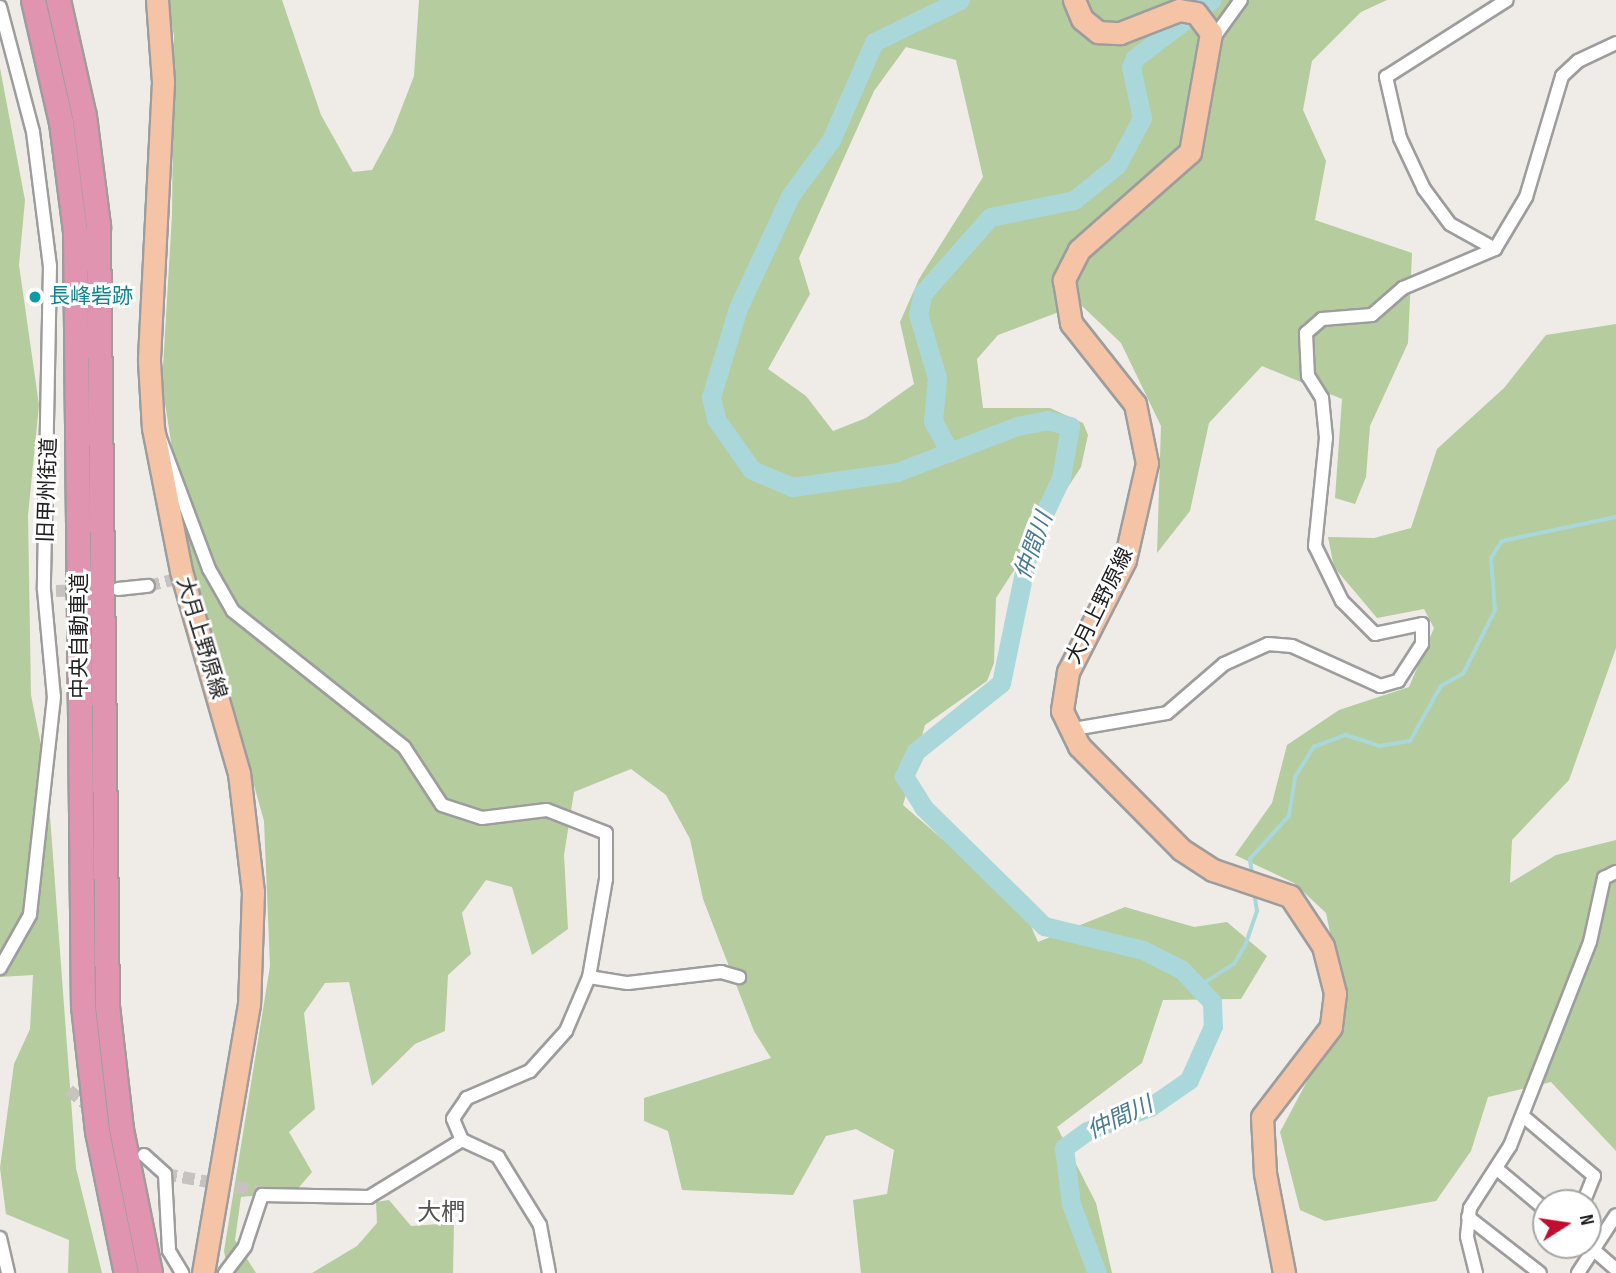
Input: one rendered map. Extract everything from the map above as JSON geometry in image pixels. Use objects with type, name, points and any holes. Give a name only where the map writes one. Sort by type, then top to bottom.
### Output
[{"type":"highway","name":"中央自動車道","points":[[33,0],[61,122],[75,232],[83,1006],[97,1131],[126,1273]]},
{"type":"highway","name":"中央自動車道","points":[[58,0],[84,116],[98,226],[107,1006],[121,1129],[150,1273]]},
{"type":"main road","name":"大月上野原線","points":[[157,0],[163,82],[149,361],[153,428],[181,570],[239,773],[252,871],[249,1004],[203,1273]]},
{"type":"main road","points":[[1074,0],[1082,19],[1106,34],[1179,9],[1208,30]]},
{"type":"main road","name":"大月上野原線","points":[[1068,730],[1062,711],[1066,680],[1125,560],[1147,463],[1135,404],[1071,323],[1064,280],[1079,250],[1190,152],[1208,30]]},
{"type":"main road","points":[[1068,730],[1182,850],[1213,870],[1290,896],[1323,946],[1335,993],[1331,1027],[1262,1117],[1265,1173],[1284,1273]]},
{"type":"street","points":[[1208,30],[1241,0]]},
{"type":"street","points":[[1495,249],[1450,224],[1424,189],[1400,138],[1386,77],[1507,0]]},
{"type":"street","name":"旧甲州街道","points":[[0,7],[33,132],[50,267],[50,590],[54,697],[44,815],[30,915],[0,968]]},
{"type":"street","points":[[1068,730],[1167,713],[1224,664],[1268,645],[1292,646],[1380,686],[1398,681],[1422,645],[1422,624],[1375,634],[1342,601],[1315,546],[1326,438],[1322,398],[1308,376],[1306,333],[1322,319],[1372,315],[1403,288],[1495,249],[1539,164],[1562,76],[1578,61],[1616,43]]},
{"type":"street","points":[[153,428],[172,458],[209,569],[248,625],[404,747],[442,806],[482,818],[547,810],[606,833],[606,879],[589,977],[566,1031],[543,1059],[460,1105],[453,1126],[462,1140],[498,1157],[540,1225],[549,1273]]},
{"type":"street","points":[[196,574],[209,569]]},
{"type":"street","points":[[118,589],[148,586]]},
{"type":"street","points":[[1476,1273],[1468,1217],[1497,1169],[1523,1116],[1590,942],[1604,878],[1616,872]]},
{"type":"street","points":[[589,977],[628,984],[721,972],[739,977]]},
{"type":"street","points":[[1523,1116],[1594,1176],[1589,1189]]},
{"type":"street","points":[[225,1273],[245,1246],[262,1195],[369,1197],[462,1140]]},
{"type":"street","points":[[144,1155],[165,1174],[169,1251],[182,1273]]},
{"type":"street","points":[[1497,1169],[1532,1198]]},
{"type":"street","points":[[1602,1233],[1616,1215]]},
{"type":"street","points":[[1468,1217],[1541,1273]]},
{"type":"street","points":[[0,1238],[8,1273]]},
{"type":"street","points":[[1602,1257],[1616,1269]]},
{"type":"green space","points":[[166,0],[282,0],[321,115],[353,172],[372,170],[392,133],[414,76],[419,0],[1387,0],[1361,12],[1312,61],[1303,110],[1326,161],[1315,220],[1412,253],[1408,343],[1370,426],[1366,477],[1355,504],[1335,498],[1342,399],[1262,366],[1209,423],[1190,511],[1157,553],[1161,426],[1121,343],[1080,304],[998,335],[977,359],[983,408],[1050,408],[1083,423],[1088,435],[1081,467],[996,598],[994,663],[987,681],[925,725],[903,805],[1024,910],[1038,942],[1125,907],[1194,927],[1227,922],[1267,956],[1241,999],[1163,1000],[1142,1063],[1057,1127],[1096,1203],[1112,1273],[861,1273],[853,1200],[887,1194],[894,1150],[856,1129],[826,1136],[793,1195],[682,1190],[668,1131],[644,1121],[644,1098],[771,1058],[754,1031],[703,899],[690,839],[666,795],[631,769],[574,792],[564,855],[568,929],[532,955],[512,887],[486,880],[462,913],[471,954],[448,975],[445,1031],[415,1044],[372,1086],[349,982],[325,983],[304,1013],[315,1109],[289,1132],[312,1172],[295,1192],[241,1197],[235,1240],[256,1273],[228,1273],[224,1251],[270,966],[264,821],[188,550],[162,384],[172,215],[174,35]],"holes":[[[906,47],[956,60],[983,177],[919,279],[900,322],[914,384],[866,418],[833,431],[806,396],[768,369],[810,294],[799,258],[874,91]]]},
{"type":"green space","points":[[0,68],[25,200],[19,265],[39,405],[28,515],[31,695],[47,775],[76,1168],[102,1273],[68,1273],[69,1240],[6,1214],[0,1168],[14,1064],[30,1029],[33,975],[0,977]]},
{"type":"green space","points":[[1616,324],[1616,648],[1569,780],[1512,840],[1510,883],[1556,855],[1616,840],[1616,1151],[1551,1082],[1488,1097],[1471,1151],[1436,1201],[1325,1221],[1300,1210],[1280,1132],[1346,1008],[1326,913],[1294,883],[1235,855],[1272,803],[1287,745],[1339,710],[1409,687],[1434,628],[1424,609],[1377,618],[1334,567],[1328,537],[1374,538],[1411,528],[1437,449],[1504,388],[1546,335]]},
{"type":"green space","points":[[389,1200],[411,1226],[454,1223],[453,1273],[312,1273],[357,1246],[377,1223],[376,1202]]},
{"type":"waterway","name":"仲間川","points":[[960,0],[874,42],[831,140],[790,196],[738,308],[711,397],[716,419],[752,470],[792,487],[897,472],[1017,426],[1047,420],[1070,426],[1061,478],[1030,543],[1001,683],[916,751],[904,776],[923,807],[1044,926],[1143,950],[1182,970],[1212,1002],[1213,1026],[1189,1080],[1150,1107],[1087,1131],[1064,1148],[1071,1204],[1097,1273]]},
{"type":"waterway","points":[[950,452],[933,421],[937,378],[918,314],[923,293],[990,217],[1074,200],[1117,165],[1142,118],[1131,67],[1135,58],[1211,0]]},
{"type":"waterway","points":[[1252,874],[1250,859],[1289,816],[1295,777],[1314,747],[1346,735],[1379,746],[1410,741],[1441,686],[1463,674],[1495,610],[1491,558],[1502,541],[1616,517]]},
{"type":"waterway","points":[[1199,986],[1234,964],[1245,946],[1257,911],[1254,892]]},
{"type":"tunnel","points":[[148,586],[196,574]]},
{"type":"tunnel","points":[[56,591],[83,590]]},
{"type":"tunnel","points":[[69,1090],[93,1111]]},
{"type":"tunnel","points":[[165,1174],[269,1193]]},
{"type":"place","name":"長峰砦跡","points":[[35,297]]},
{"type":"district","name":"大椚","points":[[441,1213]]}]
